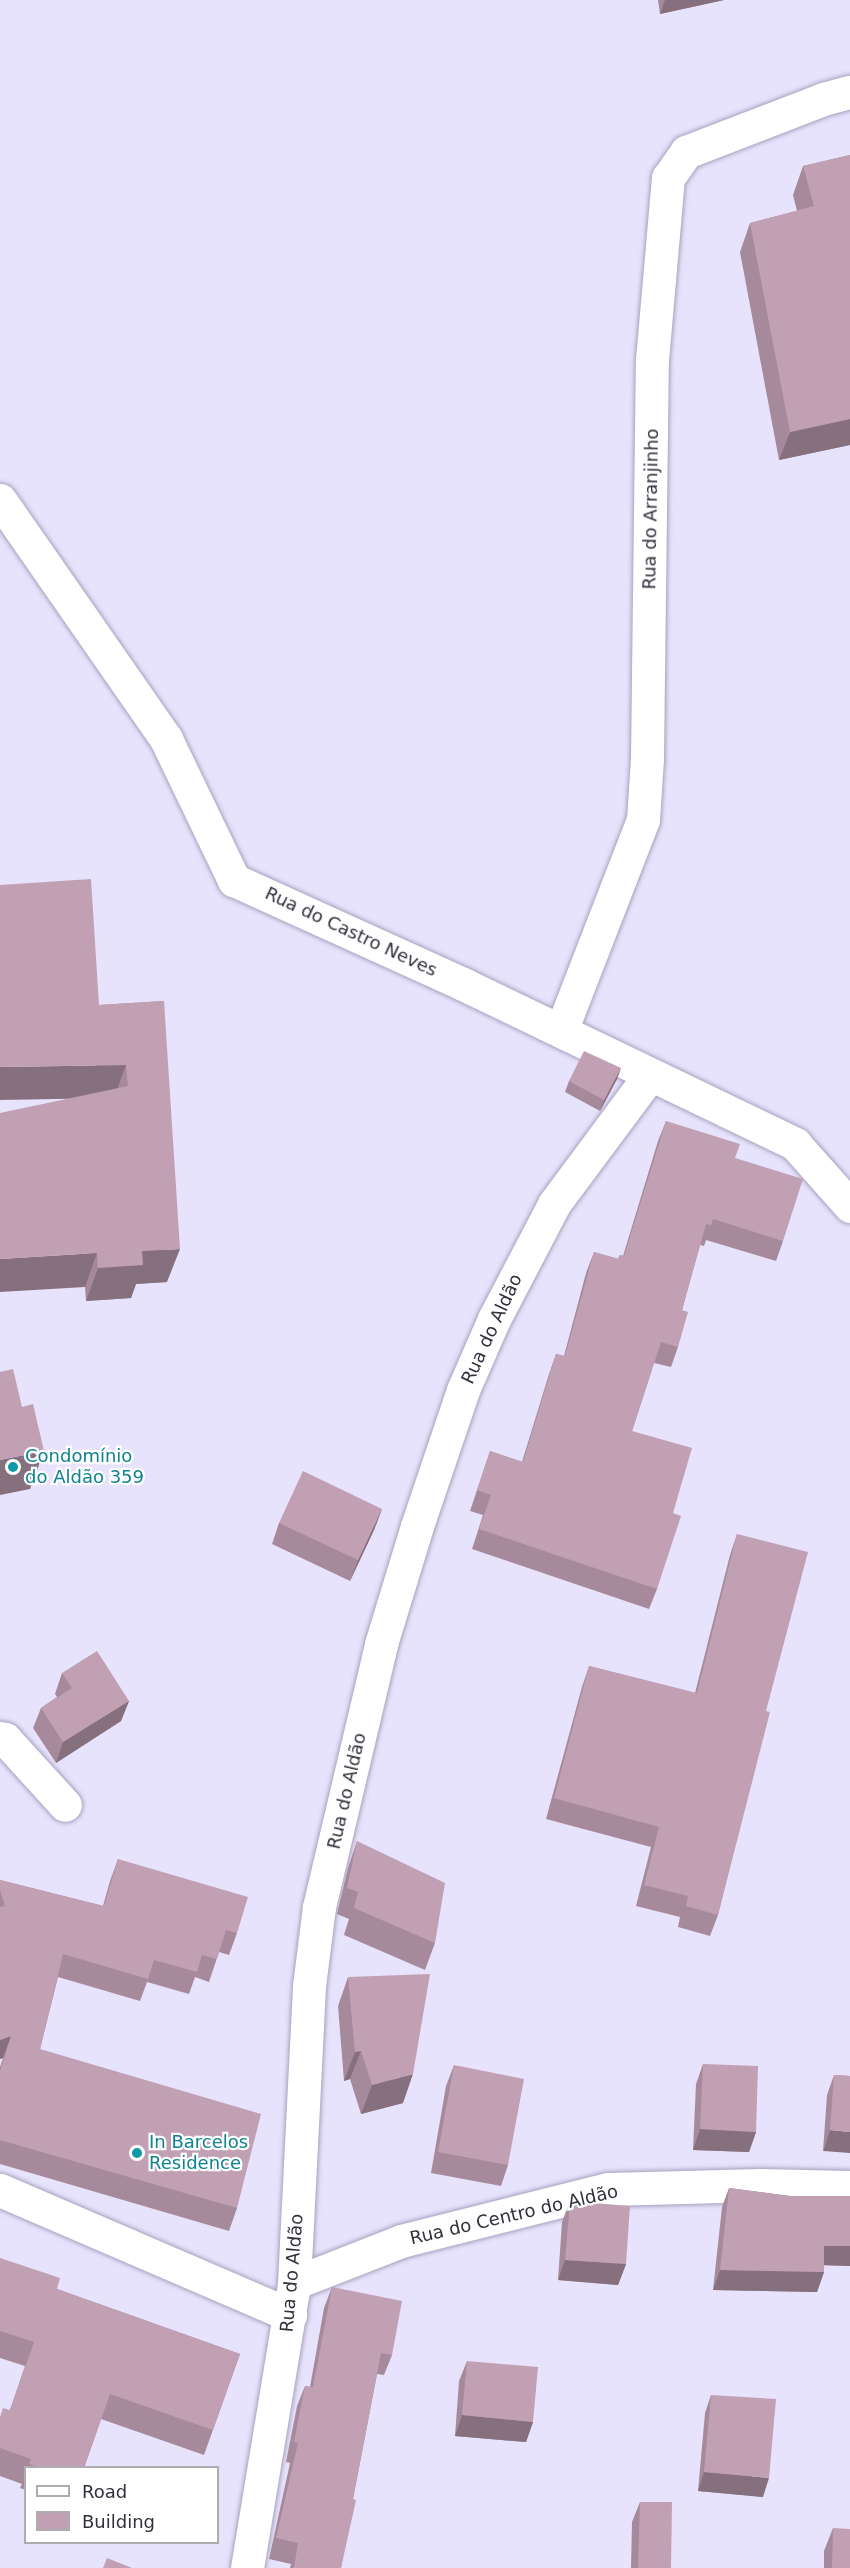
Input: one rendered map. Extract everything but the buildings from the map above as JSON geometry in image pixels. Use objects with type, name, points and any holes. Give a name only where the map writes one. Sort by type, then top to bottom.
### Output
[{"type":"street","name":"Rua do Arranjinho","points":[[561,1031],[643,820],[648,758],[652,360],[668,178],[686,152],[823,99],[850,92]]},
{"type":"street","name":"Rua do Castro Neves","points":[[0,500],[166,739],[234,880],[561,1031],[649,1076],[795,1144],[850,1206]]},
{"type":"street","name":"Rua do Aldão","points":[[247,2568],[294,2283],[309,1986],[319,1907],[381,1644],[463,1390],[494,1319],[554,1204],[649,1076]]},
{"type":"street","points":[[0,1738],[5,1739],[65,1805]]},
{"type":"street","name":"Rua do Centro do Aldão","points":[[294,2283],[401,2241],[608,2190],[760,2185],[850,2187]]},
{"type":"street","points":[[0,2190],[290,2315]]},
{"type":"place","name":"Condomínio do Aldão 359","points":[[13,1467]]},
{"type":"place","name":"In Barcelos Residence","points":[[137,2153]]}]
